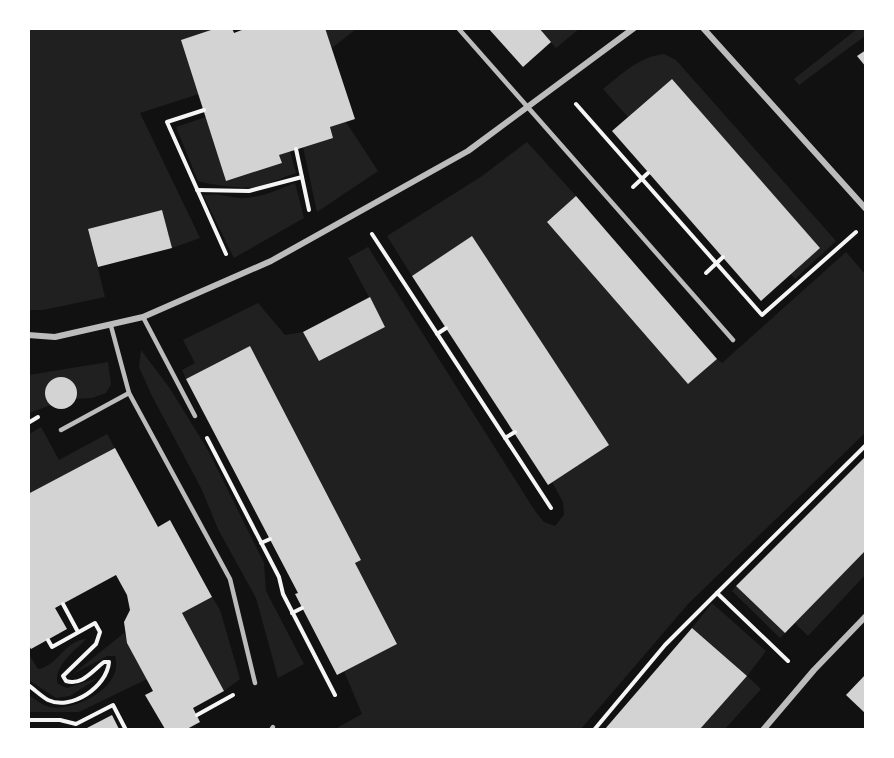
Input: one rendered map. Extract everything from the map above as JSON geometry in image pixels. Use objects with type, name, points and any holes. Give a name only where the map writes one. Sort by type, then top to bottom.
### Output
[{"type":"street","points":[[28,335],[56,337],[111,326],[143,316],[236,277],[315,237],[468,151],[634,28]]},
{"type":"street","points":[[703,28],[866,209]]},
{"type":"street","points":[[763,729],[814,669],[866,616]]},
{"type":"lane","points":[[458,28],[733,340]]},
{"type":"lane","points":[[143,316],[195,417]]},
{"type":"lane","points":[[111,326],[129,393],[230,579],[255,683]]},
{"type":"lane","points":[[62,430],[129,393]]},
{"type":"path","points":[[559,84],[762,315],[857,231]]},
{"type":"path","points":[[204,110],[167,122],[236,277]]},
{"type":"path","points":[[296,149],[315,237]]},
{"type":"path","points":[[197,190],[249,191],[302,177]]},
{"type":"path","points":[[358,213],[551,508]]},
{"type":"path","points":[[437,333],[446,328]]},
{"type":"path","points":[[195,417],[279,577],[283,594],[292,613],[335,695]]},
{"type":"path","points":[[505,438],[515,432]]},
{"type":"path","points":[[594,729],[665,645],[866,445]]},
{"type":"path","points":[[261,543],[270,539]]},
{"type":"path","points":[[717,593],[788,661]]},
{"type":"path","points":[[63,604],[78,632]]},
{"type":"path","points":[[292,613],[302,608]]},
{"type":"path","points":[[28,685],[48,700],[64,703],[98,687],[106,677],[109,662],[104,662],[86,678],[78,681],[66,681],[63,676],[66,670],[100,638],[95,623],[52,647],[48,640]]},
{"type":"path","points":[[197,715],[255,683]]},
{"type":"path","points":[[28,720],[60,720],[76,724],[113,705],[126,729]]},
{"type":"shaded area","points":[[325,28],[356,29],[332,48]]},
{"type":"shaded area","points":[[28,29],[219,29],[199,94],[140,113],[200,238],[172,248],[162,211],[88,229],[105,297],[43,310],[29,310]]},
{"type":"shaded area","points":[[539,29],[579,29],[556,48]]},
{"type":"shaded area","points":[[857,29],[865,29],[865,36],[799,85],[794,79]]},
{"type":"shaded area","points":[[664,54],[676,60],[836,241],[795,279],[791,274],[820,248],[672,79],[628,117],[603,89],[638,62]]},
{"type":"shaded area","points":[[206,117],[226,181],[282,163],[279,155],[290,151],[296,173],[255,187],[227,186],[198,181],[176,127]]},
{"type":"shaded area","points":[[346,122],[378,171],[317,212],[303,147],[333,138],[330,127]]},
{"type":"shaded area","points":[[527,142],[576,196],[547,222],[688,384],[717,359],[722,363],[846,252],[865,274],[865,433],[688,604],[581,729],[335,729],[362,714],[344,671],[397,643],[355,563],[361,560],[250,346],[186,379],[182,370],[195,363],[183,340],[258,303],[285,335],[303,332],[319,361],[385,327],[348,258],[368,247],[535,511],[544,522],[555,526],[564,515],[563,502],[552,482],[608,445],[472,236],[412,276],[387,236],[482,176]]},
{"type":"shaded area","points":[[295,183],[304,218],[234,258],[203,195],[248,198]]},
{"type":"shaded area","points":[[141,350],[169,387],[208,450],[264,563],[266,591],[304,664],[278,678],[256,598],[218,529],[202,490],[151,394],[139,367]]},
{"type":"shaded area","points":[[108,362],[111,384],[106,393],[92,398],[76,399],[74,383],[59,377],[47,386],[46,396],[51,405],[29,413],[29,375]]},
{"type":"shaded area","points":[[41,427],[59,460],[107,434],[115,448],[29,494],[29,434]]},
{"type":"shaded area","points":[[865,550],[865,575],[808,636],[795,623]]},
{"type":"shaded area","points":[[736,586],[785,633],[780,638],[732,591]]},
{"type":"shaded area","points":[[212,597],[220,610],[240,679],[224,691],[182,613]]},
{"type":"shaded area","points":[[712,603],[766,651],[747,676],[692,628]]},
{"type":"shaded area","points":[[124,633],[147,679],[79,712],[29,712],[28,695],[46,706],[60,708],[72,706],[96,695],[113,678],[116,667],[115,656],[107,656],[73,674]]},
{"type":"shaded area","points":[[86,639],[61,665],[58,671],[58,684],[67,688],[98,678],[70,696],[56,698],[29,680],[28,644],[30,656],[38,669],[51,663],[72,644]]},
{"type":"shaded area","points":[[747,676],[761,689],[725,729],[700,729]]},
{"type":"building","points":[[217,28],[232,28],[234,33],[247,28],[325,28],[355,119],[330,127],[333,138],[279,155],[282,163],[226,181],[181,40]]},
{"type":"building","points":[[488,28],[539,28],[551,42],[523,67]]},
{"type":"building","points":[[866,50],[866,67],[857,56]]},
{"type":"building","points":[[672,79],[820,248],[761,301],[612,131]]},
{"type":"building","points":[[576,196],[717,359],[688,384],[547,222]]},
{"type":"building","points":[[162,210],[172,248],[98,267],[88,229]]},
{"type":"building","points":[[472,236],[609,445],[548,485],[412,276]]},
{"type":"building","points":[[370,297],[385,327],[319,361],[303,332]]},
{"type":"building","points":[[250,346],[361,560],[355,563],[397,644],[337,675],[295,594],[298,593],[186,379]]},
{"type":"building","points":[[61,377],[72,382],[77,393],[72,404],[61,409],[50,404],[45,393],[50,382]]},
{"type":"building","points":[[115,448],[158,527],[170,520],[212,597],[182,613],[224,691],[193,708],[200,722],[187,729],[165,729],[145,695],[153,691],[127,643],[124,622],[130,610],[127,595],[116,575],[55,608],[67,629],[31,649],[28,644],[28,494]]},
{"type":"building","points":[[866,456],[866,550],[785,633],[736,586]]},
{"type":"building","points":[[692,628],[747,676],[700,729],[605,729]]},
{"type":"building","points":[[866,674],[866,714],[846,695]]},
{"type":"building","points":[[112,715],[119,729],[85,729]]}]
